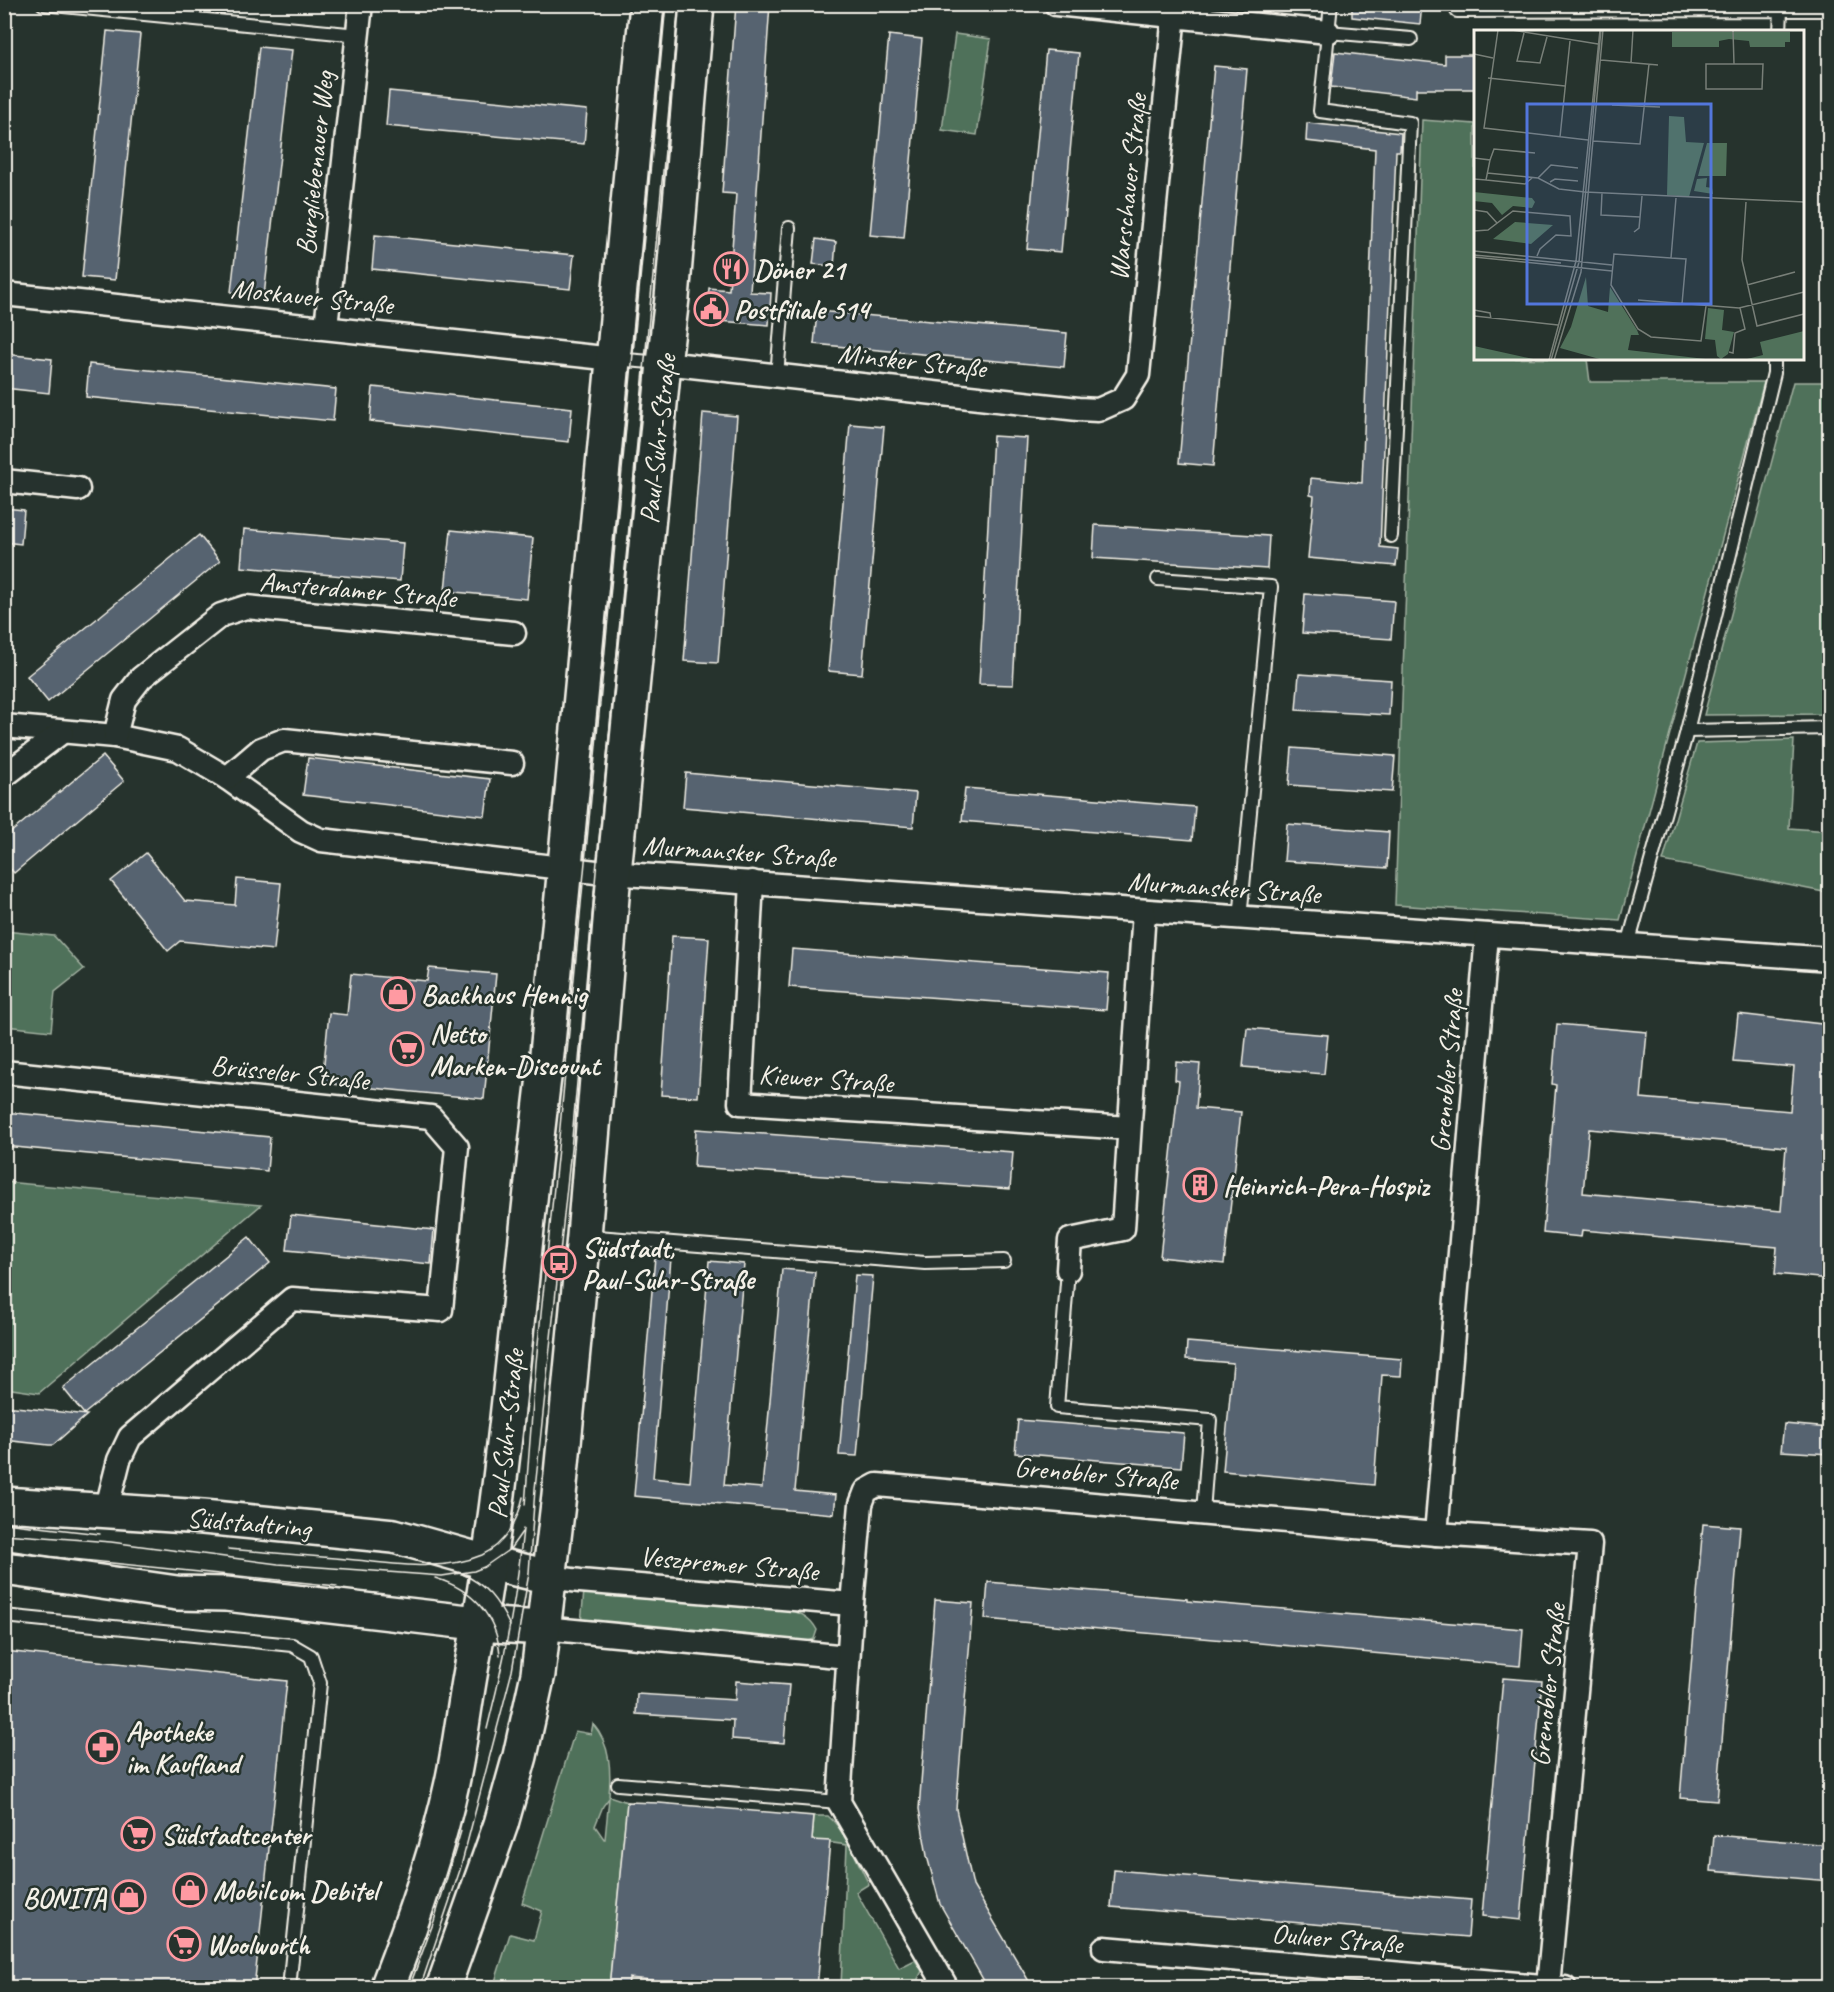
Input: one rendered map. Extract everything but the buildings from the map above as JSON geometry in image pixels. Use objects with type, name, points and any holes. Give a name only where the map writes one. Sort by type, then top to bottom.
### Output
[{"type":"street","name":"Burgliebenauer Weg","points":[[326,327],[361,4]]},
{"type":"street","name":"Paul-Suhr-Straße","points":[[387,1988],[432,1860],[452,1783],[490,1563],[566,868],[647,4]]},
{"type":"street","name":"Paul-Suhr-Straße","points":[[543,1629],[584,1236],[614,873],[672,297],[697,4]]},
{"type":"street","points":[[1056,4],[1174,11],[1329,32]]},
{"type":"street","name":"Warschauer Straße","points":[[1138,375],[1174,11]]},
{"type":"street","name":"Moskauer Straße","points":[[4,294],[614,359]]},
{"type":"street","name":"Minsker Straße","points":[[664,363],[1098,410],[1123,399],[1138,375]]},
{"type":"street","points":[[4,481],[78,489]]},
{"type":"street","name":"Amsterdamer Straße","points":[[115,736],[124,700],[141,678],[221,615],[246,608],[514,633]]},
{"type":"street","points":[[4,726],[115,736],[178,749],[227,778],[301,831],[321,840],[614,873]]},
{"type":"street","points":[[4,776],[62,732]]},
{"type":"street","points":[[227,778],[261,749],[284,740],[512,763]]},
{"type":"street","name":"Murmansker Straße","points":[[614,873],[1830,959]]},
{"type":"street","name":"Kiewer Straße","points":[[752,882],[740,1103],[1129,1128]]},
{"type":"street","points":[[1068,1270],[1070,1240],[1123,1229],[1143,911]]},
{"type":"street","name":"Grenobler Straße","points":[[1436,1534],[1487,935]]},
{"type":"street","name":"Brüsseler Straße","points":[[4,1072],[431,1116],[457,1147],[441,1310],[292,1299],[130,1437],[119,1460],[106,1511]]},
{"type":"street","name":"Grenobler Straße","points":[[852,1604],[861,1504],[866,1491],[877,1485],[1436,1534],[1590,1544],[1556,1987]]},
{"type":"street","name":"Südstadtring","points":[[4,1504],[203,1517],[394,1536],[549,1577]]},
{"type":"street","points":[[4,1568],[177,1593],[226,1594],[481,1623],[848,1657]]},
{"type":"street","name":"Veszpremer Straße","points":[[549,1577],[852,1604],[839,1802]]},
{"type":"street","points":[[443,1988],[501,1824],[517,1767],[534,1693],[543,1629]]},
{"type":"street","points":[[839,1802],[947,1988]]},
{"type":"street","name":"Ouluer Straße","points":[[1104,1948],[1556,1987]]},
{"type":"lane","points":[[43,4],[358,35]]},
{"type":"lane","points":[[1331,4],[1320,111],[1410,123],[1391,536]]},
{"type":"lane","points":[[1780,30],[1781,7]]},
{"type":"lane","points":[[1456,11],[1781,7],[1830,10]]},
{"type":"lane","points":[[1329,32],[1411,39]]},
{"type":"lane","points":[[777,376],[789,228]]},
{"type":"lane","points":[[614,359],[664,363]]},
{"type":"lane","points":[[1628,945],[1688,731],[1774,373],[1774,360]]},
{"type":"lane","points":[[1158,579],[1271,587],[1240,919]]},
{"type":"lane","points":[[1688,731],[1830,728]]},
{"type":"lane","points":[[584,1236],[925,1263],[1004,1262]]},
{"type":"lane","points":[[1068,1270],[1057,1407],[1210,1420],[1203,1512]]},
{"type":"lane","points":[[4,1616],[292,1645],[311,1656],[320,1683],[289,1988]]},
{"type":"lane","points":[[618,1784],[839,1802]]},
{"type":"green space","points":[[955,34],[991,39],[977,135],[942,130]]},
{"type":"green space","points":[[1422,120],[1474,124],[1474,360],[1587,360],[1590,382],[1764,382],[1620,920],[1395,905]]},
{"type":"green space","points":[[1793,382],[1829,382],[1829,714],[1704,715]]},
{"type":"green space","points":[[1794,740],[1789,828],[1829,831],[1829,893],[1663,861],[1697,743]]},
{"type":"green space","points":[[4,931],[54,936],[84,969],[55,992],[51,1031],[5,1026]]},
{"type":"green space","points":[[5,1182],[261,1205],[39,1393],[5,1388]]},
{"type":"green space","points":[[584,1591],[782,1608],[802,1615],[817,1630],[814,1639],[803,1643],[581,1623]]},
{"type":"green space","points":[[593,1724],[606,1749],[610,1768],[609,1796],[627,1802],[609,1987],[493,1988],[510,1934],[534,1940],[542,1911],[522,1903],[575,1731],[591,1734]],"holes":[[[609,1798],[605,1839],[595,1826]]]},
{"type":"green space","points":[[814,1816],[828,1816],[841,1830],[869,1884],[856,1892],[899,1968],[915,1960],[922,1971],[918,1979],[928,1987],[841,1987],[847,1845],[812,1840]]},
{"type":"tram line","points":[[525,1505],[536,1363],[666,4]]},
{"type":"tram line","points":[[420,1988],[460,1870],[512,1671],[529,1573],[535,1489],[571,1149],[679,4]]},
{"type":"tram line","points":[[228,1549],[398,1564],[449,1564],[482,1555],[497,1545],[514,1523],[523,1497]]},
{"type":"tram line","points":[[4,1523],[100,1534]]},
{"type":"tram line","points":[[487,1729],[509,1629],[523,1529]]},
{"type":"tram line","points":[[4,1534],[111,1542],[278,1564],[442,1576],[474,1571],[484,1567],[510,1549],[522,1532]]},
{"type":"tram line","points":[[4,1552],[337,1586]]},
{"type":"tram line","points":[[460,1573],[477,1582],[490,1594],[510,1626]]},
{"type":"tram line","points":[[435,1578],[460,1589],[480,1606],[494,1628],[500,1655]]},
{"type":"tram line","points":[[409,1988],[434,1921],[461,1831]]},
{"type":"place","name":"Döner 21","points":[[731,269]]},
{"type":"place","name":"Postfiliale 514","points":[[711,309]]},
{"type":"place","name":"Backhaus Hennig","points":[[398,994]]},
{"type":"place","name":"Netto Marken-Discount","points":[[407,1049]]},
{"type":"place","name":"Heinrich-Pera-Hospiz","points":[[1200,1185]]},
{"type":"place","name":"Südstadt, Paul-Suhr-Straße","points":[[559,1263]]},
{"type":"place","name":"Apotheke im Kaufland","points":[[103,1747]]},
{"type":"place","name":"Südstadtcenter","points":[[138,1834]]},
{"type":"place","name":"Mobilcom Debitel","points":[[190,1890]]},
{"type":"place","name":"BONITA","points":[[129,1897]]},
{"type":"place","name":"Woolworth","points":[[184,1944]]}]
